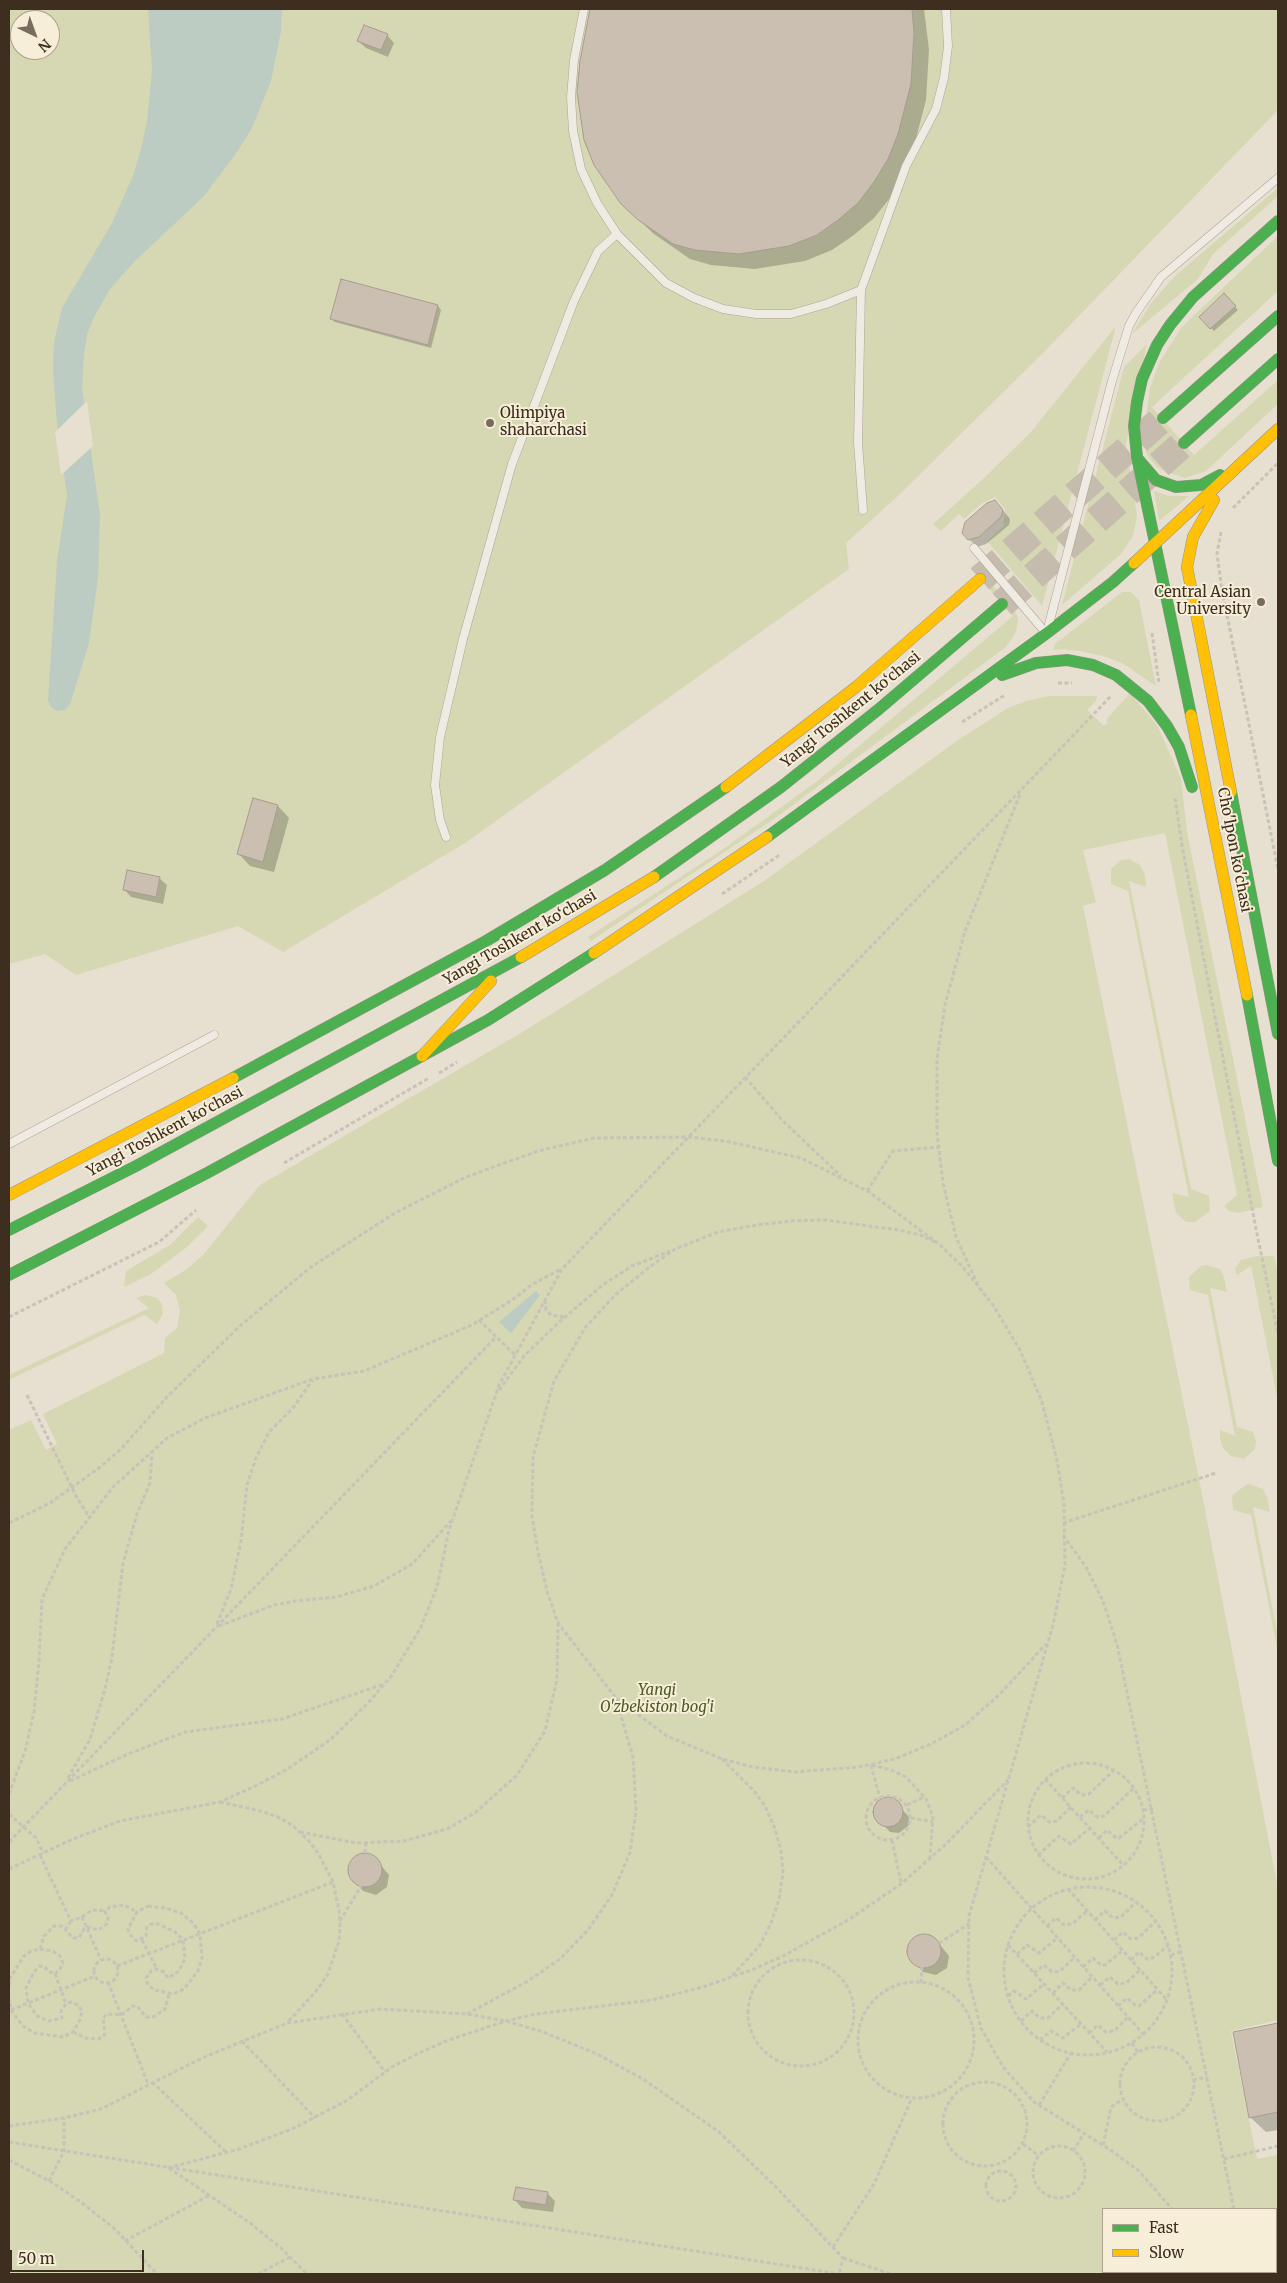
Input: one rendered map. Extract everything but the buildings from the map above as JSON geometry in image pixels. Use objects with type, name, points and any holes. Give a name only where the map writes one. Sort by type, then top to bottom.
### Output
[{"type":"main road","name":"Cho'lpon ko'chasi","points":[[1278,221],[1193,297],[1177,315],[1160,340],[1142,379],[1136,402],[1134,426],[1137,457],[1237,943],[1278,1162]]},
{"type":"main road","points":[[1163,418],[1278,316]]},
{"type":"main road","points":[[1184,443],[1278,359]]},
{"type":"main road","points":[[9,1275],[206,1173],[422,1056],[496,1014],[651,916],[777,830],[1047,634],[1113,582],[1278,429]]},
{"type":"main road","points":[[1137,457],[1156,480],[1169,486],[1183,488],[1208,481],[1244,460]]},
{"type":"main road","name":"Cho'lpon ko'chasi","points":[[1244,460],[1200,522],[1190,544],[1187,567],[1278,1034]]},
{"type":"main road","name":"Yangi Toshkent ko‘chasi","points":[[9,1194],[122,1138],[486,941],[605,870],[708,800],[807,726],[856,687],[980,579]]},
{"type":"main road","name":"Yangi Toshkent ko‘chasi","points":[[9,1230],[136,1166],[506,966],[625,895],[730,824],[837,743],[1002,604]]},
{"type":"main road","points":[[951,704],[984,684],[1036,663],[1067,660],[1105,670],[1116,675],[1135,689],[1167,726],[1185,762],[1196,801]]},
{"type":"main road","points":[[1199,816],[1237,943]]},
{"type":"main road","points":[[422,1056],[506,966]]},
{"type":"lane","points":[[584,9],[574,60],[571,97],[573,131],[581,169],[597,203],[618,234],[666,283],[694,298],[723,309],[756,314],[791,314],[826,304],[861,290]]},
{"type":"lane","points":[[863,510],[858,443],[861,290],[906,166],[936,109],[944,78],[948,46],[946,9]]},
{"type":"lane","points":[[1047,634],[1112,381],[1132,319],[1143,300],[1161,277],[1278,178]]},
{"type":"lane","points":[[446,837],[440,820],[435,785],[440,737],[463,639],[512,464],[574,301],[598,251],[618,234]]},
{"type":"lane","points":[[974,548],[1047,634]]},
{"type":"lane","points":[[9,1144],[214,1035]]},
{"type":"path","points":[[1230,513],[1237,502],[1278,463]]},
{"type":"path","points":[[1222,528],[1218,540],[1217,554],[1222,590],[1278,869]]},
{"type":"path","points":[[1150,624],[1159,686]]},
{"type":"path","points":[[1056,683],[1081,684]]},
{"type":"path","points":[[1103,692],[1119,701]]},
{"type":"path","points":[[956,726],[1006,694]]},
{"type":"path","points":[[9,1869],[73,1839],[120,1821],[220,1802],[286,1770],[330,1740],[368,1703],[384,1684],[421,1627],[437,1587],[453,1518],[496,1394],[562,1269],[1111,696]]},
{"type":"path","points":[[981,1290],[956,1237],[943,1183],[938,1147],[937,1059],[945,1005],[965,931],[1022,789]]},
{"type":"path","points":[[1174,793],[1184,856],[1278,1334]]},
{"type":"path","points":[[714,899],[788,849]]},
{"type":"path","points":[[438,1073],[464,1058]]},
{"type":"path","points":[[745,1077],[783,1121],[843,1178]]},
{"type":"path","points":[[284,1163],[430,1078]]},
{"type":"path","points":[[9,1523],[50,1503],[99,1468],[121,1449],[167,1397],[241,1325],[311,1267],[395,1213],[466,1177],[538,1151],[594,1138],[688,1137],[725,1141],[801,1158],[867,1191],[904,1216],[940,1245],[981,1290],[992,1305],[1020,1350],[1042,1402],[1056,1460],[1064,1505],[1065,1565],[1053,1625],[968,1916],[968,1978],[981,2028],[1004,2067],[1039,2105],[1103,2145],[1139,2171],[1171,2208]]},
{"type":"path","points":[[867,1191],[893,1151],[938,1147]]},
{"type":"path","points":[[9,1317],[159,1242],[196,1210]]},
{"type":"path","points":[[496,1394],[524,1356],[565,1317],[604,1284],[632,1266],[718,1232],[790,1221],[825,1220],[914,1234],[940,1245]]},
{"type":"path","points":[[675,1249],[615,1295],[585,1328],[554,1381],[533,1457],[531,1489],[538,1552],[547,1591],[558,1623],[616,1698],[667,1736],[722,1759],[753,1767],[796,1772],[826,1771],[871,1764],[894,1758],[933,1743],[965,1725],[1000,1694],[1047,1643]]},
{"type":"path","points":[[9,1794],[25,1751],[34,1712],[42,1599],[65,1549],[113,1487],[167,1438],[205,1418],[313,1379],[364,1371],[479,1320],[534,1284],[562,1269]]},
{"type":"path","points":[[545,1299],[546,1310],[550,1315],[565,1317]]},
{"type":"path","points":[[479,1320],[515,1355]]},
{"type":"path","points":[[9,1842],[496,1338]]},
{"type":"path","points":[[216,1627],[231,1589],[241,1541],[247,1485],[256,1458],[269,1432],[292,1408],[313,1379]]},
{"type":"path","points":[[27,1395],[72,1488],[89,1517]]},
{"type":"path","points":[[66,1783],[90,1739],[105,1690],[112,1657],[123,1563],[137,1514],[150,1483],[152,1452]]},
{"type":"path","points":[[1063,1523],[1216,1473]]},
{"type":"path","points":[[216,1627],[274,1605],[295,1601],[336,1598],[374,1586],[412,1564],[453,1518]]},
{"type":"path","points":[[1063,1534],[1086,1567],[1106,1610],[1123,1670],[1234,2208]]},
{"type":"path","points":[[300,1832],[366,1844],[404,1841],[447,1829],[476,1812],[517,1775],[545,1731],[557,1680],[558,1623]]},
{"type":"path","points":[[66,1783],[128,1754],[185,1732],[282,1719],[384,1684]]},
{"type":"path","points":[[467,2014],[528,1981],[560,1959],[588,1930],[612,1895],[630,1852],[636,1811],[633,1758],[616,1698]]},
{"type":"path","points":[[722,1759],[754,1791],[765,1806],[777,1836],[783,1872],[778,1900],[771,1923],[760,1945],[730,1977]]},
{"type":"path","points":[[871,1764],[906,1777],[925,1797],[934,1816],[930,1858]]},
{"type":"path","points":[[871,1764],[880,1798]]},
{"type":"path","points":[[1078,1764],[1101,1765],[1114,1770],[1134,1788],[1143,1810],[1144,1818],[1139,1844],[1123,1865],[1112,1873],[1088,1879],[1072,1878],[1059,1873],[1038,1855],[1031,1842],[1028,1827],[1031,1801],[1045,1779],[1057,1770],[1078,1764]]},
{"type":"path","points":[[1062,1798],[1073,1788],[1081,1795],[1088,1794],[1114,1770]]},
{"type":"path","points":[[168,2168],[226,2153],[266,2140],[316,2118],[346,2101],[385,2072],[419,2053],[446,2041],[506,2021],[536,2014],[652,2000],[703,1987],[778,1958],[848,1920],[901,1884],[930,1858],[1009,1779]]},
{"type":"path","points":[[1045,1779],[1123,1865]]},
{"type":"path","points":[[1080,1817],[1089,1810],[1097,1817],[1104,1816],[1134,1788]]},
{"type":"path","points":[[895,1796],[907,1805],[911,1818],[906,1832],[892,1840],[882,1839],[873,1834],[867,1824],[866,1814],[871,1804],[880,1798],[895,1796]]},
{"type":"path","points":[[907,1805],[925,1797]]},
{"type":"path","points":[[220,1802],[261,1811],[280,1818],[300,1832],[318,1853],[333,1882],[340,1922],[339,1941],[328,1974],[312,1997],[287,2023]]},
{"type":"path","points":[[1028,1827],[1041,1815],[1049,1822],[1057,1821],[1071,1807]]},
{"type":"path","points":[[1143,1810],[1153,1809]]},
{"type":"path","points":[[9,1814],[36,1838],[71,1922]]},
{"type":"path","points":[[911,1818],[933,1822]]},
{"type":"path","points":[[1099,1838],[1108,1830],[1115,1837],[1123,1836],[1144,1818]]},
{"type":"path","points":[[1038,1855],[1059,1836],[1071,1844],[1090,1828]]},
{"type":"path","points":[[892,1840],[901,1884]]},
{"type":"path","points":[[365,1853],[366,1844]]},
{"type":"path","points":[[985,1857],[1144,2035]]},
{"type":"path","points":[[1088,1879],[1089,1887]]},
{"type":"path","points":[[116,1966],[333,1882]]},
{"type":"path","points":[[340,1922],[361,1886]]},
{"type":"path","points":[[1089,1887],[1098,1887],[1123,1894],[1146,1908],[1162,1930],[1168,1946],[1171,1955],[1172,1984],[1162,2012],[1144,2035],[1119,2050],[1090,2056],[1061,2052],[1035,2038],[1016,2016],[1005,1989],[1003,1962],[1010,1936],[1032,1909],[1046,1897],[1068,1889],[1089,1887]]},
{"type":"path","points":[[1068,1889],[1166,1999]]},
{"type":"path","points":[[1095,1920],[1105,1911],[1113,1918],[1121,1917],[1136,1902]]},
{"type":"path","points":[[65,1930],[71,1922],[92,1910],[105,1910],[110,1906],[124,1904],[137,1912]]},
{"type":"path","points":[[142,1940],[157,1968],[164,1972],[168,1978],[179,1971],[185,1960],[183,1940],[168,1927],[151,1924],[147,1927],[148,1933],[142,1940],[136,1941],[128,1929],[137,1912],[148,1906],[166,1908],[181,1913],[193,1923],[200,1934],[202,1958],[198,1971],[184,1989],[169,1995],[155,1990],[148,1985],[146,1978],[151,1971],[157,1968]]},
{"type":"path","points":[[88,1927],[98,1930],[107,1924],[108,1919],[105,1910]]},
{"type":"path","points":[[1047,1926],[1056,1918],[1064,1925],[1072,1924],[1087,1911]]},
{"type":"path","points":[[82,1917],[101,1960]]},
{"type":"path","points":[[1114,1940],[1123,1932],[1131,1939],[1138,1938],[1156,1922]]},
{"type":"path","points":[[939,1944],[968,1924]]},
{"type":"path","points":[[40,1949],[44,1936],[50,1929],[58,1926],[73,1938],[79,1938],[84,1929],[88,1927]]},
{"type":"path","points":[[1017,1954],[1027,1945],[1038,1953],[1057,1938]]},
{"type":"path","points":[[1008,1945],[1107,2052]]},
{"type":"path","points":[[1131,1960],[1140,1952],[1147,1959],[1151,1959],[1168,1946]]},
{"type":"path","points":[[9,1986],[10,1978],[24,1956],[31,1951],[40,1949],[53,1951],[60,1956],[63,1963],[55,1974]]},
{"type":"path","points":[[1083,1966],[1093,1958],[1101,1965],[1105,1965],[1122,1950]]},
{"type":"path","points":[[1171,1955],[1182,1951]]},
{"type":"path","points":[[778,1958],[781,1964]]},
{"type":"path","points":[[1034,1974],[1044,1965],[1052,1972],[1060,1971],[1075,1958]]},
{"type":"path","points":[[95,1976],[96,1965],[101,1960],[108,1960],[116,1966]]},
{"type":"path","points":[[797,1960],[814,1961],[829,1967],[842,1978],[850,1992],[854,2008],[853,2025],[847,2040],[836,2053],[822,2062],[806,2066],[789,2064],[774,2058],[761,2048],[752,2033],[748,2017],[750,2000],[756,1985],[767,1973],[781,1964],[797,1960]]},
{"type":"path","points":[[9,1999],[11,2010],[23,2026],[35,2033],[63,2037],[73,2032],[80,2020],[82,2011],[78,2004],[70,2002],[66,2004],[61,2011],[62,2018],[49,2021],[37,2016],[28,2003],[26,1988],[34,1972],[40,1966],[45,1966],[48,1971],[55,1974],[66,2004]]},
{"type":"path","points":[[95,1976],[100,1981],[108,1982],[116,1976],[116,1966]]},
{"type":"path","points":[[921,1983],[922,1967]]},
{"type":"path","points":[[1100,1985],[1110,1977],[1118,1984],[1126,1983],[1140,1970]]},
{"type":"path","points":[[11,2010],[95,1976]]},
{"type":"path","points":[[1053,1993],[1063,1984],[1071,1990],[1079,1990],[1092,1977]]},
{"type":"path","points":[[108,1982],[150,2083],[226,2153]]},
{"type":"path","points":[[921,1983],[941,1988],[961,2004],[970,2021],[973,2039],[972,2052],[962,2075],[953,2084],[934,2095],[912,2098],[888,2091],[869,2075],[859,2052],[859,2026],[864,2014],[880,1995],[903,1984],[921,1983]]},
{"type":"path","points":[[1008,1996],[1014,1991],[1026,1999],[1044,1984]]},
{"type":"path","points":[[1118,2006],[1127,1998],[1139,2006],[1157,1990]]},
{"type":"path","points":[[73,2032],[85,2038],[98,2039],[105,2034],[103,2018],[107,2014],[121,2015],[133,2006],[137,2006],[146,2018],[153,2017],[165,2009],[169,1995]]},
{"type":"path","points":[[1021,2022],[1032,2012],[1040,2018],[1048,2018],[1062,2004]]},
{"type":"path","points":[[9,2126],[64,2118],[101,2109],[150,2083],[242,2041],[287,2023],[382,2010],[467,2014],[506,2021],[544,2032],[597,2054],[643,2079],[719,2132],[775,2186],[843,2258],[892,2274]]},
{"type":"path","points":[[342,2014],[385,2072]]},
{"type":"path","points":[[970,2021],[978,2017]]},
{"type":"path","points":[[1089,2032],[1098,2025],[1106,2032],[1114,2031],[1128,2017]]},
{"type":"path","points":[[1040,2040],[1051,2031],[1063,2038],[1081,2024]]},
{"type":"path","points":[[853,2025],[859,2026]]},
{"type":"path","points":[[242,2041],[316,2118]]},
{"type":"path","points":[[1132,2043],[1138,2052]]},
{"type":"path","points":[[1149,2048],[1162,2048],[1173,2051],[1183,2058],[1190,2068],[1193,2080],[1193,2092],[1181,2112],[1170,2119],[1158,2121],[1146,2120],[1126,2106],[1120,2083],[1123,2071],[1129,2060],[1138,2052],[1149,2048]]},
{"type":"path","points":[[1039,2105],[1071,2053]]},
{"type":"path","points":[[1193,2080],[1208,2077]]},
{"type":"path","points":[[978,2082],[988,2082],[998,2083],[1016,2095],[1026,2113],[1026,2134],[1022,2144],[1011,2157],[995,2165],[972,2164],[962,2160],[947,2143],[943,2120],[945,2109],[958,2091],[978,2082]]},
{"type":"path","points":[[953,2084],[958,2091]]},
{"type":"path","points":[[1016,2095],[1023,2089]]},
{"type":"path","points":[[833,2247],[874,2184],[912,2098]]},
{"type":"path","points":[[1103,2145],[1111,2107],[1123,2098]]},
{"type":"path","points":[[49,2181],[64,2151],[64,2118]]},
{"type":"path","points":[[1073,2151],[1084,2133]]},
{"type":"path","points":[[9,2142],[839,2274],[843,2258]]},
{"type":"path","points":[[1022,2144],[1039,2156]]},
{"type":"path","points":[[1059,2146],[1073,2151],[1081,2160],[1084,2178],[1074,2193],[1062,2198],[1050,2196],[1036,2185],[1033,2167],[1044,2151],[1059,2146]]},
{"type":"path","points":[[1224,2159],[1278,2146]]},
{"type":"path","points":[[9,2160],[49,2181],[82,2203],[115,2229],[157,2274]]},
{"type":"path","points":[[995,2165],[997,2172]]},
{"type":"path","points":[[168,2168],[250,2223],[307,2274]]},
{"type":"path","points":[[997,2172],[1008,2172],[1017,2184],[1012,2197],[1004,2202],[991,2198],[986,2189],[988,2180],[997,2172]]},
{"type":"path","points":[[125,2240],[210,2195]]},
{"type":"path","points":[[258,2274],[290,2257]]},
{"type":"green space","name":"Olimpiya shaharchasi","points":[[9,9],[1278,9],[1278,110],[1045,351],[899,495],[846,543],[849,569],[465,843],[283,952],[238,926],[76,975],[45,954],[9,964]]},
{"type":"green space","points":[[1278,188],[1278,196],[1213,254],[1198,279],[1132,334],[1151,303],[1175,276]]},
{"type":"green space","points":[[1278,236],[1278,291],[1152,407],[1194,455],[1278,380],[1278,404],[1206,471],[1185,478],[1164,471],[1157,467],[1147,455],[1143,439],[1150,388],[1159,363],[1181,328]]},
{"type":"green space","points":[[1116,326],[1042,606],[987,541],[1003,527],[1005,509],[995,497],[981,504],[964,519],[959,514],[941,531],[933,524],[1030,433]]},
{"type":"green space","points":[[1147,344],[1126,444],[1137,516],[1133,536],[1121,554],[1062,605],[1124,367]]},
{"type":"green space","points":[[1154,491],[1170,496],[1189,496],[1159,521]]},
{"type":"green space","points":[[975,564],[1016,613],[1018,619],[1016,632],[1006,647],[774,819],[591,941],[588,937],[722,850],[820,779],[1013,616],[971,568]]},
{"type":"green space","points":[[1122,592],[1131,592],[1139,600],[1156,686],[1122,663],[1103,656],[1080,651],[1053,650],[1055,644]]},
{"type":"green space","name":"Yangi O'zbekiston bog'i","points":[[1130,693],[1157,725],[1181,779],[1187,832],[1263,1207],[1238,1213],[1229,1211],[1224,1206],[1237,1195],[1165,833],[1083,850],[1096,902],[1083,906],[1200,1484],[1278,1889],[1278,2020],[1231,2031],[1257,2159],[1278,2155],[1278,2274],[9,2274],[9,1430],[31,1420],[46,1450],[57,1444],[43,1414],[164,1353],[165,1338],[177,1328],[180,1311],[176,1295],[164,1283],[187,1269],[202,1256],[260,1185],[521,1033],[764,881],[958,740],[1008,708],[1026,701],[1049,696],[1097,696],[1096,701],[1087,710],[1104,726],[1108,723],[1106,720]]},
{"type":"green space","points":[[1129,859],[1140,865],[1145,875],[1146,887],[1129,881],[1191,1189],[1209,1196],[1210,1211],[1195,1222],[1186,1222],[1176,1213],[1172,1193],[1189,1197],[1128,891],[1111,884],[1111,869],[1121,860]]},
{"type":"green space","points":[[198,1217],[208,1226],[187,1247],[151,1274],[124,1287],[126,1271],[170,1245]]},
{"type":"green space","points":[[1257,1256],[1274,1256],[1278,1273],[1278,1402],[1251,1266],[1237,1275],[1235,1269],[1241,1260]]},
{"type":"green space","points":[[1206,1265],[1220,1269],[1227,1292],[1210,1288],[1237,1427],[1253,1432],[1256,1441],[1255,1449],[1244,1459],[1231,1456],[1223,1448],[1220,1439],[1220,1430],[1235,1436],[1208,1295],[1190,1290],[1189,1277],[1201,1266]]},
{"type":"green space","points":[[145,1295],[157,1298],[162,1304],[163,1314],[157,1324],[144,1315],[9,1380],[9,1375],[149,1308],[136,1298]]},
{"type":"green space","points":[[1249,1484],[1263,1489],[1270,1512],[1253,1507],[1278,1637],[1278,1653],[1251,1515],[1233,1510],[1232,1496]]},
{"type":"shaded area","points":[[148,9],[282,9],[281,31],[271,81],[252,128],[237,152],[204,196],[134,262],[110,289],[93,319],[87,335],[82,387],[100,516],[98,578],[89,643],[70,704],[65,710],[57,711],[51,707],[48,700],[57,561],[67,495],[57,424],[53,369],[54,342],[62,308],[112,223],[133,176],[141,149],[147,122],[152,71]]},
{"type":"shaded area","points":[[536,1291],[540,1295],[511,1333],[499,1322]]},
{"type":"pier","points":[[87,401],[93,446],[61,475],[55,432]]},
{"type":"tunnel","points":[[980,579],[1163,418]]},
{"type":"tunnel","points":[[1002,604],[1184,443]]},
{"type":"traffic: fast","points":[[1191,715],[1137,457],[1134,426],[1137,402],[1142,379],[1157,345],[1170,325],[1193,297],[1278,221]]},
{"type":"traffic: fast","points":[[1163,418],[1278,316]]},
{"type":"traffic: fast","points":[[1184,443],[1278,359]]},
{"type":"traffic: fast","points":[[1138,459],[1156,480],[1176,487],[1201,485],[1220,475]]},
{"type":"traffic: fast","points":[[767,837],[1047,633],[1113,582],[1134,563]]},
{"type":"traffic: fast","points":[[654,877],[781,787],[879,709],[1002,604]]},
{"type":"traffic: fast","points":[[1002,675],[1036,663],[1067,660],[1093,665],[1116,675],[1148,701],[1167,726],[1179,747],[1192,787]]},
{"type":"traffic: fast","points":[[233,1078],[486,941],[605,870],[726,787]]},
{"type":"traffic: fast","points":[[1231,792],[1278,1034]]},
{"type":"traffic: fast","points":[[9,1275],[207,1173],[488,1020],[594,953]]},
{"type":"traffic: fast","points":[[9,1230],[136,1166],[521,957]]},
{"type":"traffic: fast","points":[[1247,995],[1278,1161]]},
{"type":"traffic: slow","points":[[1134,563],[1278,429]]},
{"type":"traffic: slow","points":[[1214,500],[1193,537],[1187,567],[1231,792]]},
{"type":"traffic: slow","points":[[726,787],[856,687],[980,579]]},
{"type":"traffic: slow","points":[[1191,715],[1247,995]]},
{"type":"traffic: slow","points":[[594,953],[767,837]]},
{"type":"traffic: slow","points":[[521,957],[654,877]]},
{"type":"traffic: slow","points":[[422,1056],[491,981]]},
{"type":"traffic: slow","points":[[9,1195],[233,1078]]},
{"type":"place","name":"Olimpiya shaharchasi","points":[[490,423]]},
{"type":"place","name":"Central Asian University","points":[[1261,602]]}]
